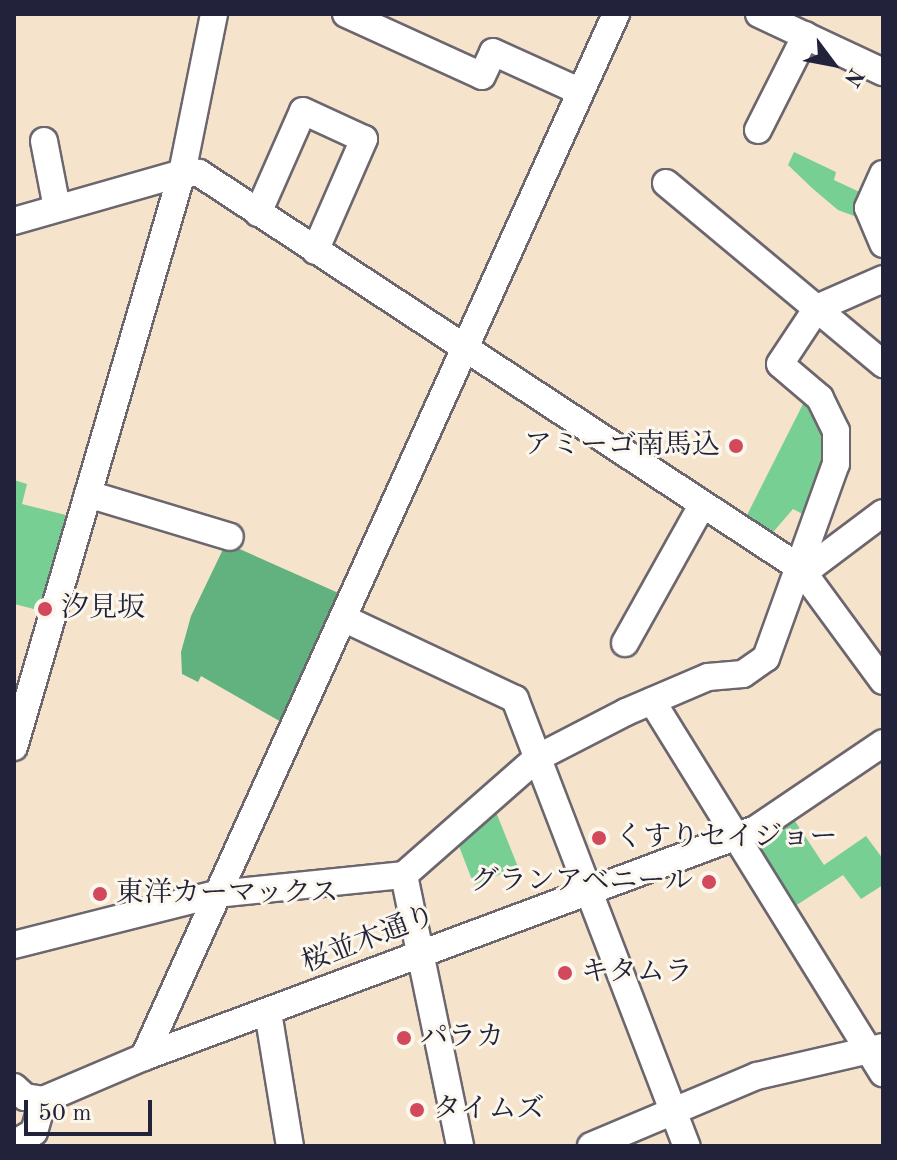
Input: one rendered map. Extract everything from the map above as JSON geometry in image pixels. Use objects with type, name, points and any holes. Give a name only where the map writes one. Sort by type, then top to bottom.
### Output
[{"type":"street","points":[[14,747],[182,173],[214,14]]},
{"type":"street","points":[[346,14],[482,76],[493,52],[579,91]]},
{"type":"street","points":[[144,1057],[616,14]]},
{"type":"street","points":[[759,14],[883,72]]},
{"type":"street","points":[[758,130],[806,35]]},
{"type":"street","points":[[258,213],[303,111],[364,139],[315,251]]},
{"type":"street","points":[[44,141],[57,208]]},
{"type":"street","points":[[14,221],[182,173],[199,173],[801,570],[883,681]]},
{"type":"street","points":[[883,174],[868,208],[883,244]]},
{"type":"street","points":[[666,183],[883,364]]},
{"type":"street","points":[[14,945],[216,894],[404,875],[537,758],[652,701],[708,677],[743,674],[766,658],[801,570],[836,464],[836,431],[820,398],[780,364],[817,308],[883,279]]},
{"type":"street","points":[[88,494],[230,537]]},
{"type":"street","points":[[625,643],[702,505]]},
{"type":"street","points":[[801,570],[883,513]]},
{"type":"street","points":[[343,618],[515,699],[592,891],[677,1112],[687,1146]]},
{"type":"street","points":[[591,1146],[757,1076],[879,1057],[733,837],[652,701]]},
{"type":"street","name":"桜並木通り","points":[[43,1100],[144,1057],[756,829],[883,743]]},
{"type":"street","points":[[404,875],[460,1146]]},
{"type":"street","points":[[268,1012],[290,1146]]},
{"type":"street","points":[[14,1087],[22,1096],[43,1100],[34,1132],[14,1144]]},
{"type":"green space","points":[[794,152],[836,172],[834,180],[866,195],[865,220],[838,210],[812,188],[788,165]]},
{"type":"green space","points":[[804,402],[819,412],[831,451],[812,519],[793,509],[768,538],[744,521]]},
{"type":"green space","points":[[14,480],[27,484],[22,504],[74,517],[46,612],[14,604]]},
{"type":"green space","points":[[226,543],[343,595],[283,723],[201,676],[198,682],[182,674],[181,652],[191,616]]},
{"type":"green space","points":[[496,812],[518,867],[474,885],[457,841],[481,818]]},
{"type":"green space","points":[[791,815],[824,865],[866,836],[883,859],[883,885],[861,899],[843,875],[789,910],[753,840]]},
{"type":"place","name":"アミーゴ南馬込","points":[[736,446]]},
{"type":"place","name":"汐見坂","points":[[45,609]]},
{"type":"place","name":"くすりセイジョー","points":[[599,838]]},
{"type":"place","name":"グランアベニール","points":[[709,882]]},
{"type":"place","name":"東洋カーマックス","points":[[100,894]]},
{"type":"place","name":"キタムラ","points":[[565,973]]},
{"type":"place","name":"パラカ","points":[[404,1038]]},
{"type":"place","name":"タイムズ","points":[[417,1110]]}]
